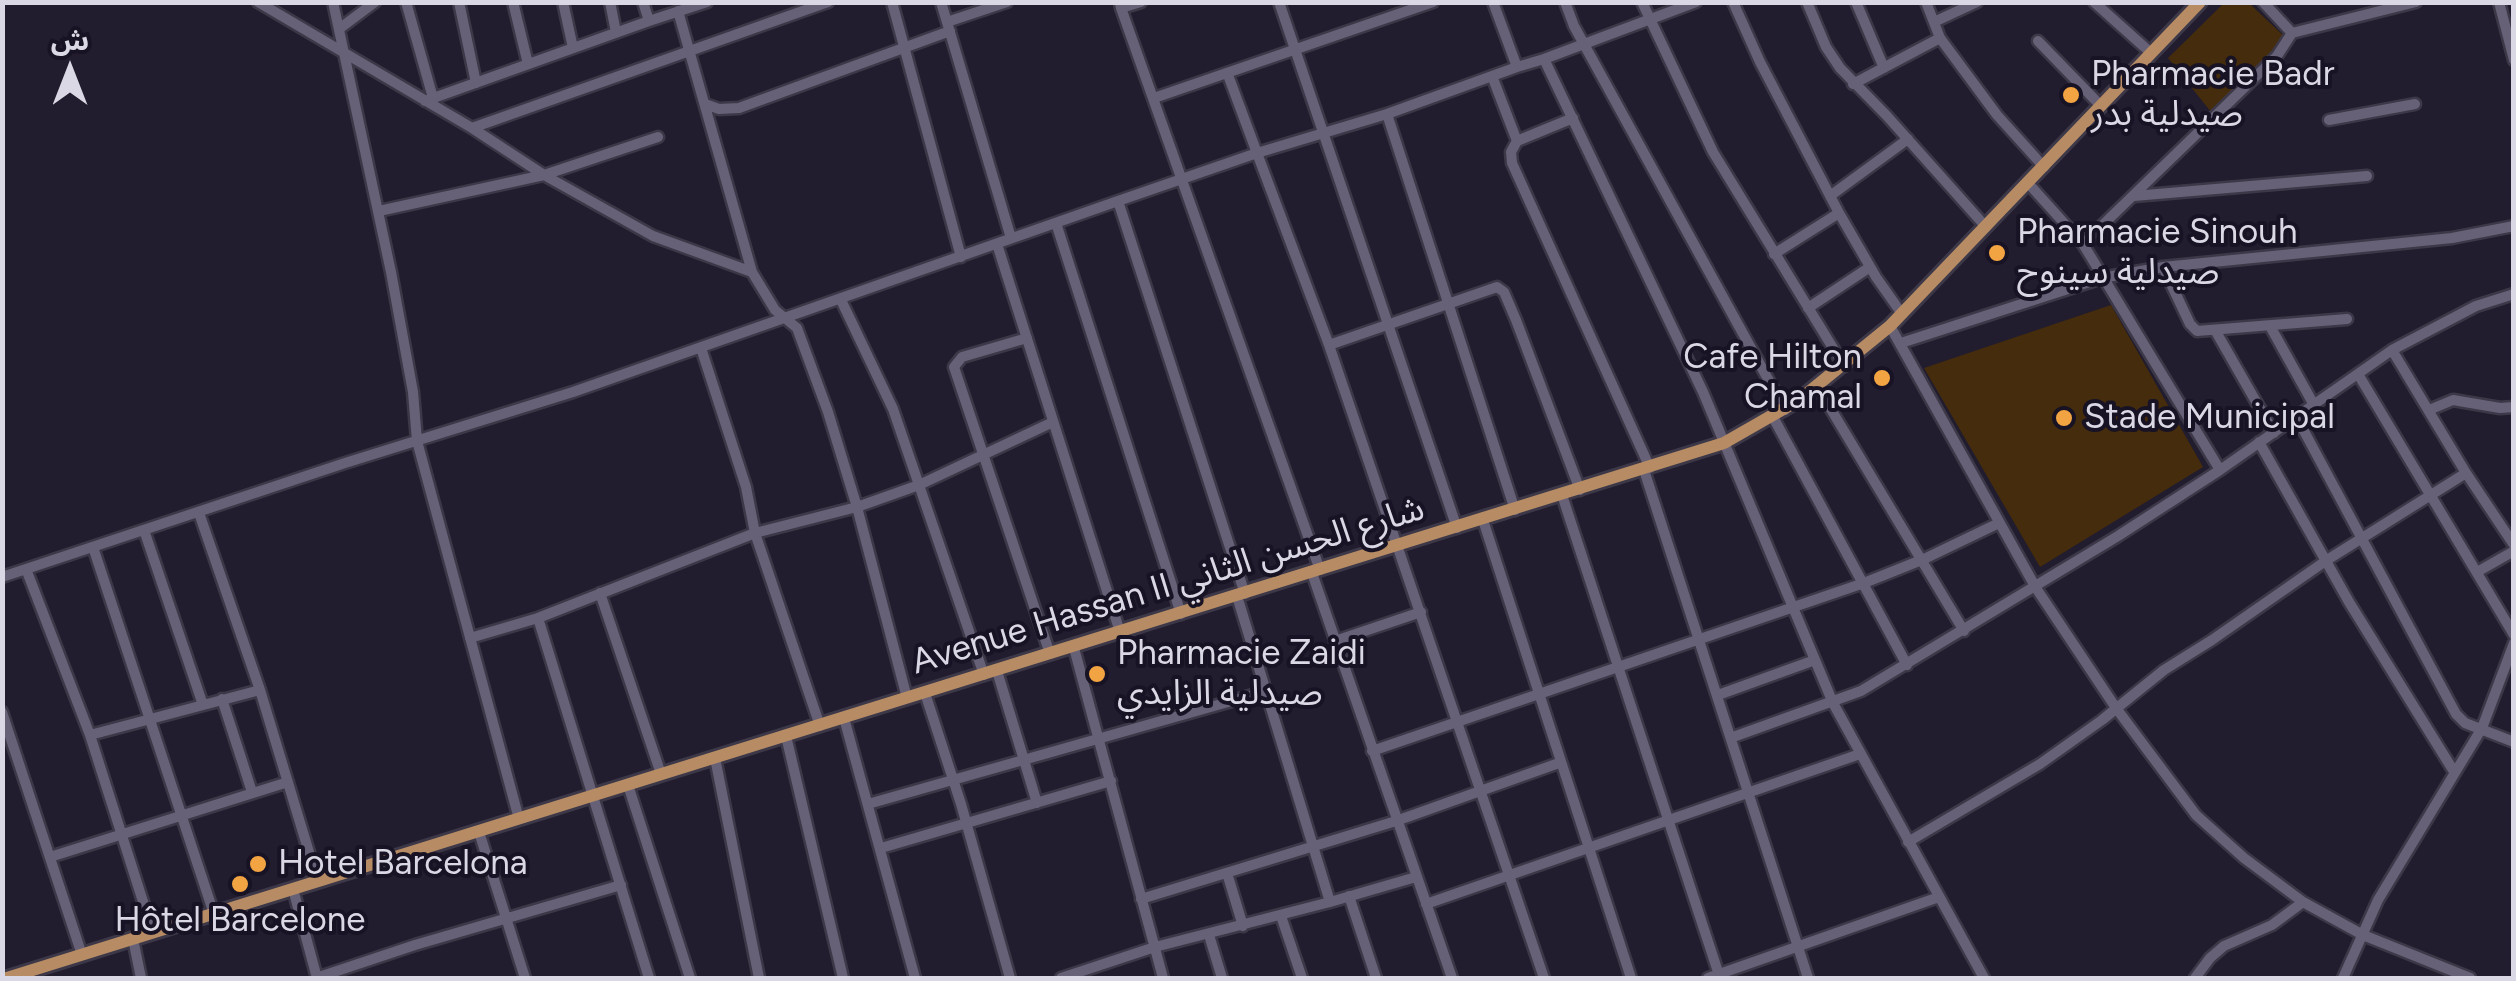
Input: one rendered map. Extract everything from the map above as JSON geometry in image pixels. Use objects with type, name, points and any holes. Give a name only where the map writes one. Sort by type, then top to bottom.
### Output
[{"type":"main road","name":"Avenue Hassan II شارع الحسن الثاني","points":[[7,978],[1724,443],[1779,414],[1890,326],[2200,2]]},
{"type":"street","points":[[258,2],[429,100],[544,175],[653,236],[752,272]]},
{"type":"street","points":[[333,2],[379,211],[413,392],[417,441],[519,819]]},
{"type":"street","points":[[339,29],[375,2]]},
{"type":"street","points":[[406,2],[429,100]]},
{"type":"street","points":[[460,2],[476,83]]},
{"type":"street","points":[[514,2],[528,64]]},
{"type":"street","points":[[564,2],[574,48]]},
{"type":"street","points":[[610,2],[616,32]]},
{"type":"street","points":[[643,2],[649,21]]},
{"type":"street","points":[[429,100],[707,2]]},
{"type":"street","points":[[472,128],[690,51],[796,8],[828,2]]},
{"type":"street","points":[[892,2],[961,257]]},
{"type":"street","points":[[941,2],[1011,238]]},
{"type":"street","points":[[705,104],[719,110],[739,108],[903,47],[1007,2]]},
{"type":"street","points":[[1142,2],[1120,5],[1184,180],[1316,572],[1334,640],[1452,978]]},
{"type":"street","points":[[1279,2],[1457,528]]},
{"type":"street","points":[[1154,98],[1433,2]]},
{"type":"street","points":[[1493,2],[1517,68]]},
{"type":"street","points":[[1564,2],[1906,665]]},
{"type":"street","points":[[1642,2],[1713,152],[1844,366]]},
{"type":"street","points":[[2,578],[700,348],[1118,201],[1586,46],[1696,2]]},
{"type":"street","points":[[1733,2],[1839,213],[1902,314]]},
{"type":"street","points":[[1807,2],[1826,47],[1853,84],[1908,139],[1986,228]]},
{"type":"street","points":[[1856,2],[1884,68]]},
{"type":"street","points":[[1926,2],[1940,38],[1997,115],[2044,168]]},
{"type":"street","points":[[1934,22],[1978,2]]},
{"type":"street","points":[[2094,2],[2151,53]]},
{"type":"street","points":[[2263,2],[2292,33]]},
{"type":"street","points":[[2083,244],[2276,56],[2292,33],[2416,2]]},
{"type":"street","points":[[2499,2],[2514,60]]},
{"type":"street","points":[[678,12],[752,272],[775,310],[796,328],[828,412],[907,698]]},
{"type":"street","points":[[1853,84],[1940,38]]},
{"type":"street","points":[[2038,42],[2100,106]]},
{"type":"street","points":[[1544,59],[1639,253],[1833,703],[1984,978]]},
{"type":"street","points":[[1228,75],[1329,345],[1544,978]]},
{"type":"street","points":[[1492,76],[1517,141]]},
{"type":"street","points":[[2329,120],[2416,104]]},
{"type":"street","points":[[1388,114],[1515,510]]},
{"type":"street","points":[[1572,118],[1517,141],[1512,163],[1647,469],[1698,641],[1808,978]]},
{"type":"street","points":[[379,211],[544,175],[658,137]]},
{"type":"street","points":[[1830,196],[1908,139]]},
{"type":"street","points":[[2133,196],[2366,176]]},
{"type":"street","points":[[2028,183],[2083,244],[2220,470]]},
{"type":"street","points":[[1118,201],[1241,595],[1330,902]]},
{"type":"street","points":[[1774,254],[1839,213]]},
{"type":"street","points":[[1056,223],[1181,614]]},
{"type":"street","points":[[1901,343],[2102,278],[2164,267],[2452,238],[2514,226]]},
{"type":"street","points":[[997,244],[1120,632]]},
{"type":"street","points":[[1808,308],[1870,267]]},
{"type":"street","points":[[2164,267],[2194,328],[2215,330],[2347,319]]},
{"type":"street","points":[[1329,345],[1498,287],[1504,292],[1580,490]]},
{"type":"street","points":[[1732,737],[1833,703],[1906,665],[2036,588],[2220,470],[2392,350],[2476,306],[2514,294]]},
{"type":"street","points":[[840,300],[892,408],[1024,758],[1037,804]]},
{"type":"street","points":[[1890,326],[2036,588],[2116,708],[2196,815],[2244,858],[2304,902],[2363,936],[2470,978]]},
{"type":"street","points":[[2270,326],[2314,405]]},
{"type":"street","points":[[2215,330],[2274,432]]},
{"type":"street","points":[[1027,338],[956,361],[956,376],[1050,654]]},
{"type":"street","points":[[700,348],[746,487],[755,533],[820,726]]},
{"type":"street","points":[[2392,350],[2514,548],[2476,572]]},
{"type":"street","points":[[2358,374],[2514,635]]},
{"type":"street","points":[[1817,386],[1964,630]]},
{"type":"street","points":[[2429,410],[2453,400],[2514,407]]},
{"type":"street","points":[[2297,418],[2456,714],[2465,723],[2514,742]]},
{"type":"street","points":[[470,638],[538,618],[755,533],[857,507],[918,484],[1053,422]]},
{"type":"street","points":[[2259,442],[2349,602],[2454,770]]},
{"type":"street","points":[[1908,842],[2040,764],[2164,670],[2326,560],[2466,473]]},
{"type":"street","points":[[1562,495],[1669,820],[1715,977],[1938,897]]},
{"type":"street","points":[[199,513],[260,690],[318,882]]},
{"type":"street","points":[[1483,520],[1631,978]]},
{"type":"street","points":[[1372,751],[1864,583],[1999,523]]},
{"type":"street","points":[[144,530],[203,704]]},
{"type":"street","points":[[92,547],[214,914]]},
{"type":"street","points":[[26,569],[90,735],[152,933]]},
{"type":"street","points":[[600,593],[661,774]]},
{"type":"street","points":[[1334,640],[1422,612]]},
{"type":"street","points":[[538,618],[649,978]]},
{"type":"street","points":[[2343,978],[2378,900],[2482,728],[2514,643]]},
{"type":"street","points":[[1074,648],[1163,978]]},
{"type":"street","points":[[1718,695],[1815,660]]},
{"type":"street","points":[[90,735],[260,690]]},
{"type":"street","points":[[868,804],[1267,691]]},
{"type":"street","points":[[926,693],[1010,978]]},
{"type":"street","points":[[222,699],[252,792]]},
{"type":"street","points":[[2,712],[82,955]]},
{"type":"street","points":[[844,718],[915,978]]},
{"type":"street","points":[[786,736],[843,978]]},
{"type":"street","points":[[1426,904],[1860,754]]},
{"type":"street","points":[[715,758],[758,978]]},
{"type":"street","points":[[1141,898],[1396,821],[1559,763]]},
{"type":"street","points":[[881,848],[1110,781]]},
{"type":"street","points":[[50,857],[288,782]]},
{"type":"street","points":[[628,785],[690,978]]},
{"type":"street","points":[[479,832],[524,978]]},
{"type":"street","points":[[1227,873],[1243,926]]},
{"type":"street","points":[[1061,978],[1155,947],[1416,877]]},
{"type":"street","points":[[293,890],[316,978],[621,884]]},
{"type":"street","points":[[1349,896],[1376,978]]},
{"type":"street","points":[[2195,978],[2224,946],[2272,926],[2304,902]]},
{"type":"street","points":[[1281,916],[1302,978]]},
{"type":"street","points":[[1210,935],[1222,978]]},
{"type":"street","points":[[133,939],[141,978]]},
{"type":"shaded area","points":[[2224,3],[2249,3],[2286,38],[2211,112],[2168,58]]},
{"type":"shaded area","name":"Stade Municipal","points":[[2111,305],[2203,467],[2040,567],[1924,368]]},
{"type":"place","name":"Pharmacie Badr صيدلية بدر","points":[[2071,95]]},
{"type":"place","name":"Pharmacie Sinouh صيدلية سينوح","points":[[1997,253]]},
{"type":"place","name":"Cafe Hilton Chamal","points":[[1882,378]]},
{"type":"place","name":"Stade Municipal","points":[[2064,418]]},
{"type":"place","name":"Pharmacie Zaidi صيدلية الزايدي","points":[[1097,674]]},
{"type":"place","name":"Hotel Barcelona","points":[[258,864]]},
{"type":"place","name":"Hôtel Barcelone","points":[[240,884]]}]
